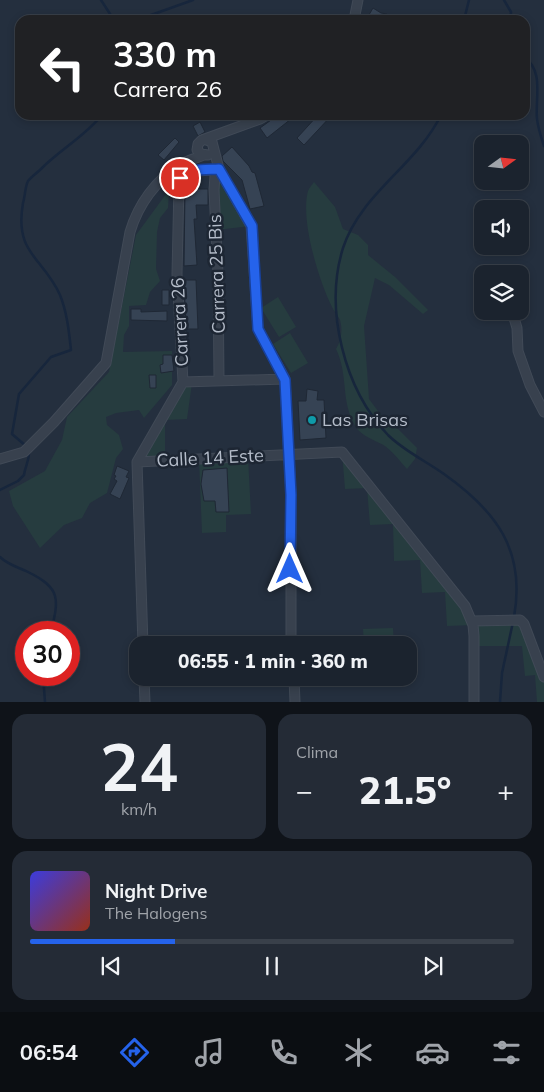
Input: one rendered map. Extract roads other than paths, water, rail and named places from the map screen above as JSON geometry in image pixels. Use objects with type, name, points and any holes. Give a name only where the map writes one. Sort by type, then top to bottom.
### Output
[{"type":"street","points":[[355,15],[358,0]]},
{"type":"street","points":[[182,164],[201,141],[257,120]]},
{"type":"street","points":[[0,459],[24,452],[54,422],[106,362],[134,218],[141,204],[162,178],[182,164],[209,153],[220,133]]},
{"type":"street","points":[[201,141],[212,142],[209,153]]},
{"type":"street","points":[[201,141],[198,150],[209,153],[219,167],[252,226],[258,329],[285,380],[291,495],[292,636]]},
{"type":"street","name":"Carrera 25 Bis","points":[[219,167],[215,175],[214,190],[218,274],[219,380]]},
{"type":"street","name":"Carrera 26","points":[[137,462],[183,382],[178,274],[178,184],[183,174],[219,167]]},
{"type":"street","points":[[515,320],[518,351],[530,385],[544,412]]},
{"type":"street","points":[[183,382],[285,380]]},
{"type":"street","name":"Calle 14 Este","points":[[137,462],[342,452],[465,606],[472,621]]},
{"type":"street","points":[[137,462],[143,636]]},
{"type":"street","points":[[474,702],[474,636],[472,621],[520,620],[524,624],[544,677]]},
{"type":"street","points":[[144,686],[145,702]]},
{"type":"street","points":[[294,686],[295,702]]},
{"type":"waterway","points":[[101,0],[111,15]]},
{"type":"waterway","points":[[151,15],[193,0]]},
{"type":"waterway","points":[[465,15],[469,0]]},
{"type":"waterway","points":[[504,0],[511,12],[511,15]]},
{"type":"waterway","points":[[530,63],[535,70],[537,78],[537,119],[544,146]]},
{"type":"waterway","points":[[26,446],[12,434],[19,394],[51,357],[71,350],[66,315],[60,295],[53,282],[26,245],[21,220],[26,186],[31,177],[98,120]]},
{"type":"waterway","points":[[438,120],[418,150],[375,195],[351,229],[343,248],[338,272],[336,296],[337,322],[349,372],[373,416],[394,441],[444,474],[479,503],[503,534],[511,552],[515,572],[517,593],[514,617]]},
{"type":"waterway","points":[[0,490],[18,481],[24,475],[29,450]]},
{"type":"waterway","points":[[0,557],[39,578],[52,589],[56,603],[53,621]]},
{"type":"waterway","points":[[500,702],[502,673],[513,622]]},
{"type":"waterway","points":[[44,686],[45,702]]},
{"type":"place","name":"Las Brisas","points":[[312,420]]}]
